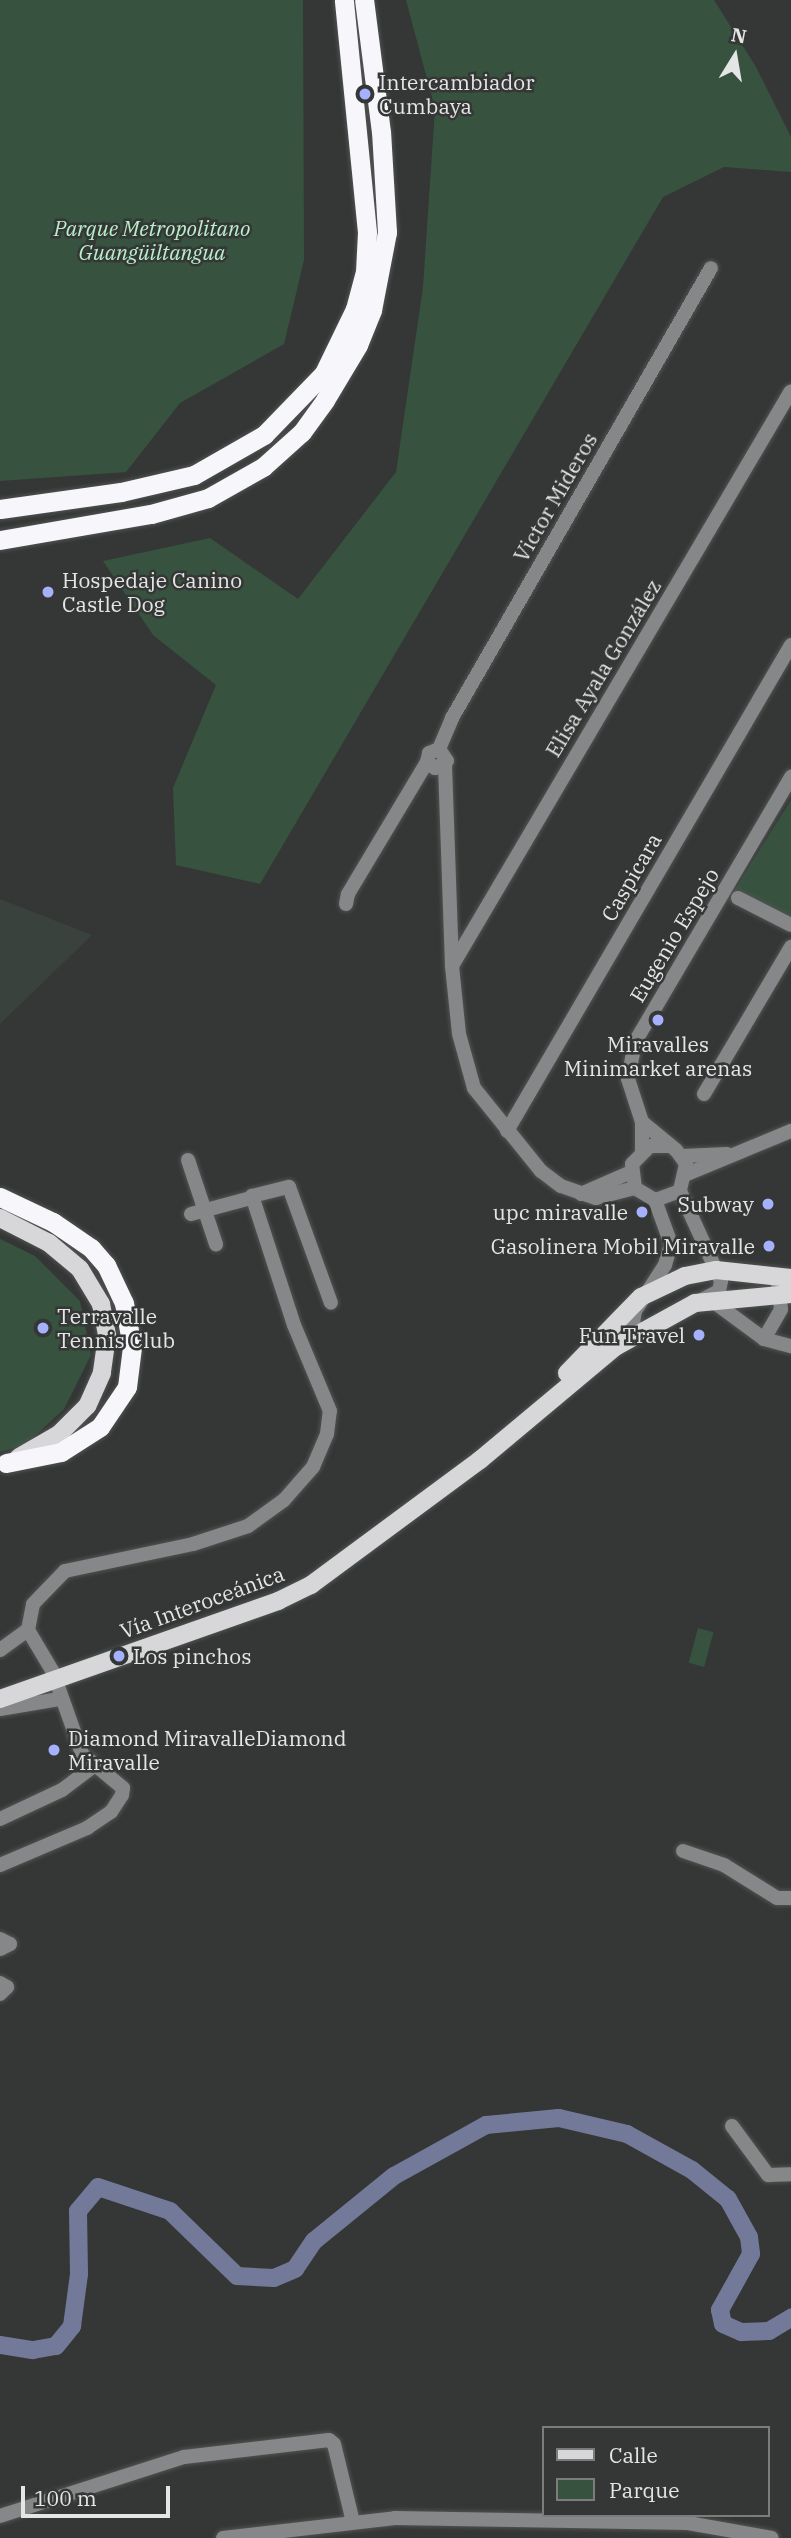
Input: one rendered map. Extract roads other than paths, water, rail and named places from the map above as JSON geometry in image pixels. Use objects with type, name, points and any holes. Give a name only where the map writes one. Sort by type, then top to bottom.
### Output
[{"type":"highway","points":[[0,509],[121,492],[194,475],[264,435],[324,373],[355,309],[365,272],[368,232],[344,0]]},
{"type":"highway","points":[[0,540],[151,514],[208,498],[264,467],[302,432],[342,374],[372,310],[387,232],[382,132],[365,0]]},
{"type":"highway","points":[[0,1196],[53,1222],[91,1248],[106,1265],[124,1303],[132,1347],[127,1387],[100,1427],[61,1451],[3,1463]]},
{"type":"main road","points":[[0,1218],[49,1243],[80,1269],[101,1304],[107,1336],[102,1373],[87,1406],[59,1434],[3,1463]]},
{"type":"main road","name":"Vía Interoceánica","points":[[435,1489],[454,1466],[572,1370],[640,1297],[685,1276],[716,1270],[785,1287]]},
{"type":"main road","name":"Vía Interoceánica","points":[[0,1699],[300,1590],[435,1489],[464,1473],[615,1347],[639,1332],[695,1303],[714,1302],[785,1287]]},
{"type":"street","name":"Victor Mideros","points":[[346,904],[348,894],[427,762],[429,753],[439,749],[459,706],[710,268]]},
{"type":"street","name":"Elisa Ayala González","points":[[452,966],[791,391]]},
{"type":"street","name":"Caspicara","points":[[507,1131],[791,645]]},
{"type":"street","points":[[439,749],[446,754],[449,925],[459,1034],[474,1088],[541,1171],[581,1194],[596,1198],[635,1188]]},
{"type":"street","points":[[427,762],[435,768],[445,765]]},
{"type":"street","name":"Eugenio Espejo","points":[[642,1150],[642,1122],[628,1079],[635,1042],[791,777]]},
{"type":"street","points":[[737,898],[791,925]]},
{"type":"street","points":[[449,925],[459,932],[473,927]]},
{"type":"street","points":[[704,1094],[791,947]]},
{"type":"street","name":"Eugenio Espejo","points":[[642,1122],[667,1146]]},
{"type":"street","points":[[687,1174],[729,1154],[791,1131]]},
{"type":"street","points":[[581,1194],[631,1172],[642,1150],[667,1146],[682,1156],[729,1154]]},
{"type":"street","points":[[682,1156],[687,1174],[680,1191],[699,1240],[721,1281],[719,1291],[695,1303]]},
{"type":"street","points":[[188,1160],[198,1212],[216,1244]]},
{"type":"street","points":[[631,1172],[635,1188],[655,1200],[671,1244],[665,1265],[640,1297],[633,1323],[639,1332]]},
{"type":"street","points":[[198,1212],[289,1187],[331,1303]]},
{"type":"street","points":[[655,1200],[680,1191]]},
{"type":"street","points":[[0,1865],[56,1845],[111,1812],[120,1802],[122,1788],[93,1767],[82,1754],[59,1699],[56,1680],[28,1630],[33,1604],[65,1572],[193,1544],[248,1526],[284,1500],[313,1467],[327,1434],[330,1411],[294,1325],[251,1198]]},
{"type":"street","points":[[764,1339],[781,1309],[785,1287]]},
{"type":"street","points":[[714,1302],[764,1339],[791,1346]]},
{"type":"street","points":[[0,1650],[28,1630]]},
{"type":"street","points":[[0,1709],[59,1699]]},
{"type":"street","points":[[0,1819],[62,1790],[93,1767]]},
{"type":"street","points":[[683,1851],[724,1865],[777,1898],[791,1898]]},
{"type":"street","points":[[0,1939],[10,1944],[0,1949]]},
{"type":"street","points":[[0,1983],[7,1987],[0,1994]]},
{"type":"street","points":[[732,2126],[768,2175],[791,2174]]},
{"type":"street","points":[[0,2516],[184,2457],[329,2440],[334,2444],[353,2522]]},
{"type":"street","points":[[223,2538],[395,2518],[688,2523],[772,2538]]},
{"type":"waterway","points":[[0,2345],[33,2350],[56,2346],[72,2326],[79,2274],[78,2211],[98,2187],[170,2211],[237,2276],[274,2278],[295,2269],[314,2241],[394,2176],[486,2125],[559,2118],[627,2134],[692,2170],[728,2199],[749,2237],[751,2254],[720,2310],[723,2324],[741,2332],[769,2331],[791,2318]]},
{"type":"place","name":"Intercambiador Cumbaya","points":[[365,94]]},
{"type":"place","name":"Hospedaje Canino Castle Dog","points":[[48,592]]},
{"type":"place","name":"Miravalles Minimarket arenas","points":[[658,1020]]},
{"type":"place","name":"Subway","points":[[768,1204]]},
{"type":"place","name":"upc miravalle","points":[[642,1212]]},
{"type":"place","name":"Gasolinera Mobil Miravalle","points":[[769,1246]]},
{"type":"place","name":"Terravalle Tennis Club","points":[[43,1328]]},
{"type":"place","name":"Fun Travel","points":[[699,1335]]},
{"type":"place","name":"Los pinchos","points":[[119,1656]]},
{"type":"place","name":"Diamond MiravalleDiamond Miravalle","points":[[54,1750]]},
{"type":"park label","name":"Parque Metropolitano Guangüiltangua","points":[[152,240]]}]
